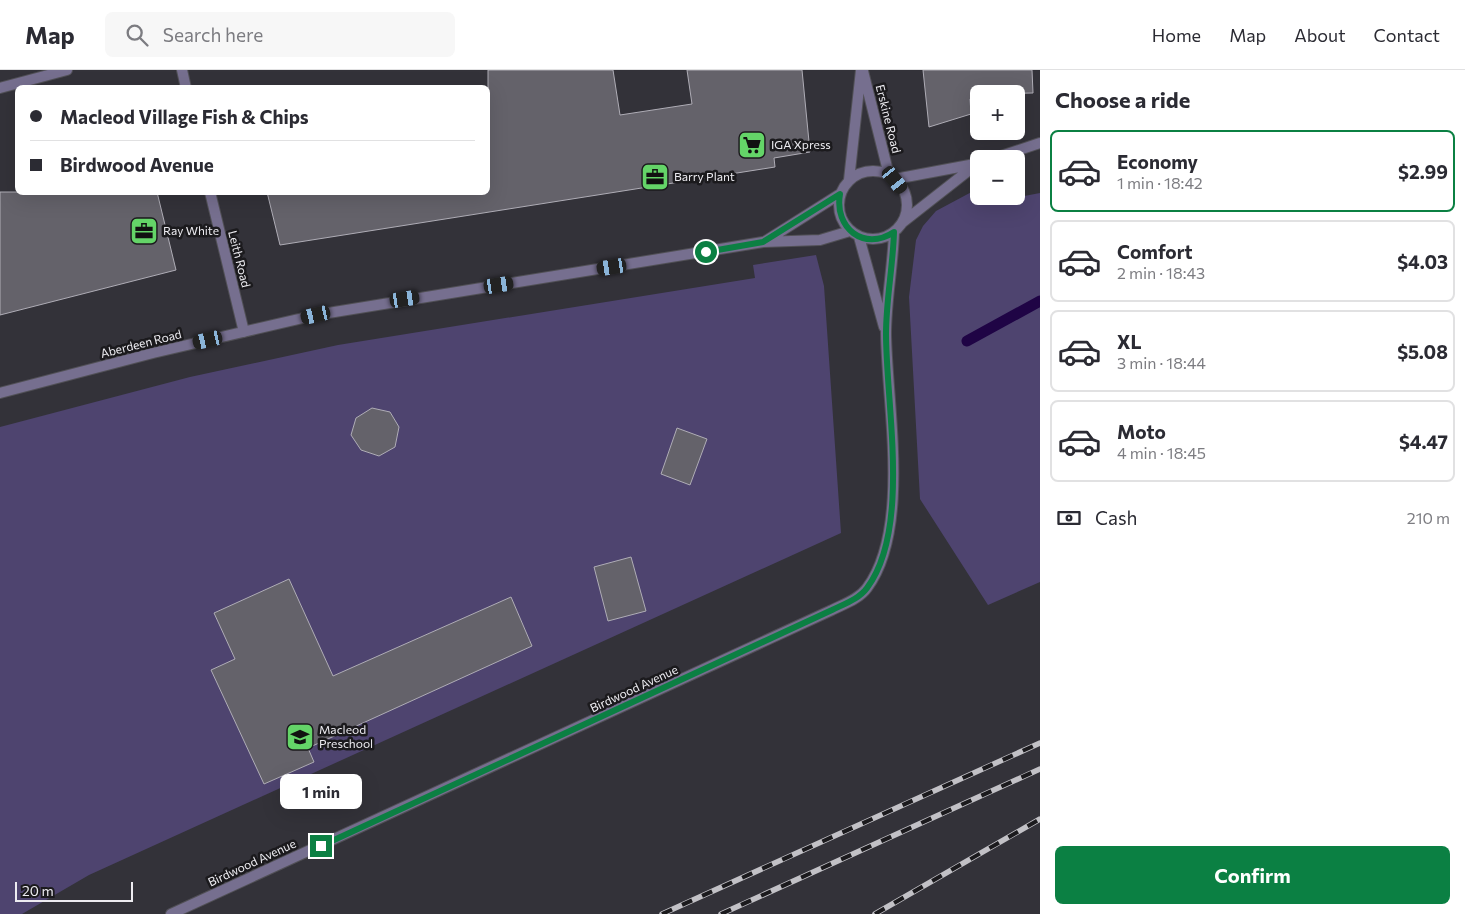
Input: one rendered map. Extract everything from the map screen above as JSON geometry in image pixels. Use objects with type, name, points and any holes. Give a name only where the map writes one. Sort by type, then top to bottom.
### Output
[{"type":"street","points":[[0,88],[67,70]]},
{"type":"street","points":[[182,70],[185,85]]},
{"type":"street","name":"Erskine Road","points":[[862,70],[892,177]]},
{"type":"street","name":"Erskine Road","points":[[849,180],[862,70]]},
{"type":"street","points":[[1019,150],[1040,143]]},
{"type":"street","points":[[970,164],[892,177],[868,171],[849,180],[840,194],[839,214],[850,231],[859,237],[877,239],[894,232],[902,223],[970,169]]},
{"type":"street","points":[[892,177],[902,189],[906,200],[906,212],[902,223]]},
{"type":"street","name":"Aberdeen Road","points":[[763,242],[840,194]]},
{"type":"street","name":"Leith Road","points":[[211,195],[244,332]]},
{"type":"street","name":"Aberdeen Road","points":[[0,394],[244,332],[378,304],[763,242],[820,240],[850,231]]},
{"type":"street","name":"Birdwood Avenue","points":[[171,914],[856,598],[867,589],[879,568],[891,523],[894,468],[886,333],[894,232]]},
{"type":"street","name":"Birdwood Avenue","points":[[859,237],[886,333]]},
{"type":"shaded area","points":[[970,193],[970,205],[1025,205],[1025,196],[1040,193],[1040,582],[988,605],[920,499],[909,297],[916,240],[923,226],[936,211]]},
{"type":"shaded area","points":[[816,255],[824,286],[841,533],[89,875],[22,914],[0,914],[0,427],[190,377],[338,345],[755,278],[753,265]]},
{"type":"building","points":[[488,70],[613,70],[620,115],[692,104],[687,70],[802,70],[810,152],[774,158],[775,167],[280,245],[268,195],[490,195],[490,85],[488,85]]},
{"type":"building","points":[[923,70],[1032,70],[1033,93],[1025,93],[1025,85],[970,85],[970,114],[929,127]]},
{"type":"building","points":[[0,192],[15,192],[15,195],[158,195],[176,270],[0,315]]},
{"type":"building","points":[[372,408],[390,412],[399,427],[395,447],[379,456],[361,450],[351,435],[356,418]]},
{"type":"building","points":[[677,428],[707,439],[690,485],[661,474]]},
{"type":"building","points":[[631,557],[646,611],[608,621],[594,567]]},
{"type":"building","points":[[289,579],[333,676],[511,597],[532,646],[308,748],[314,762],[264,784],[211,670],[235,659],[214,613]]},
{"type":"waterway","points":[[967,341],[1040,301]]},
{"type":"railway","points":[[662,914],[1040,743]]},
{"type":"railway","points":[[721,914],[1040,769]]},
{"type":"railway","points":[[875,914],[1040,819]]},
{"type":"place","name":"IGA Xpress","points":[[752,145]]},
{"type":"place","name":"Barry Plant","points":[[655,177]]},
{"type":"place","name":"Ray White","points":[[144,231]]},
{"type":"place","name":"Macleod Preschool","points":[[300,737]]},
{"type":"route","points":[[321,846],[832,610],[856,598],[867,589],[879,568],[891,523],[894,468],[886,333],[893,268],[894,232],[887,237],[868,239],[859,237],[850,231],[843,223],[839,214],[840,194],[763,242],[706,252]]}]
